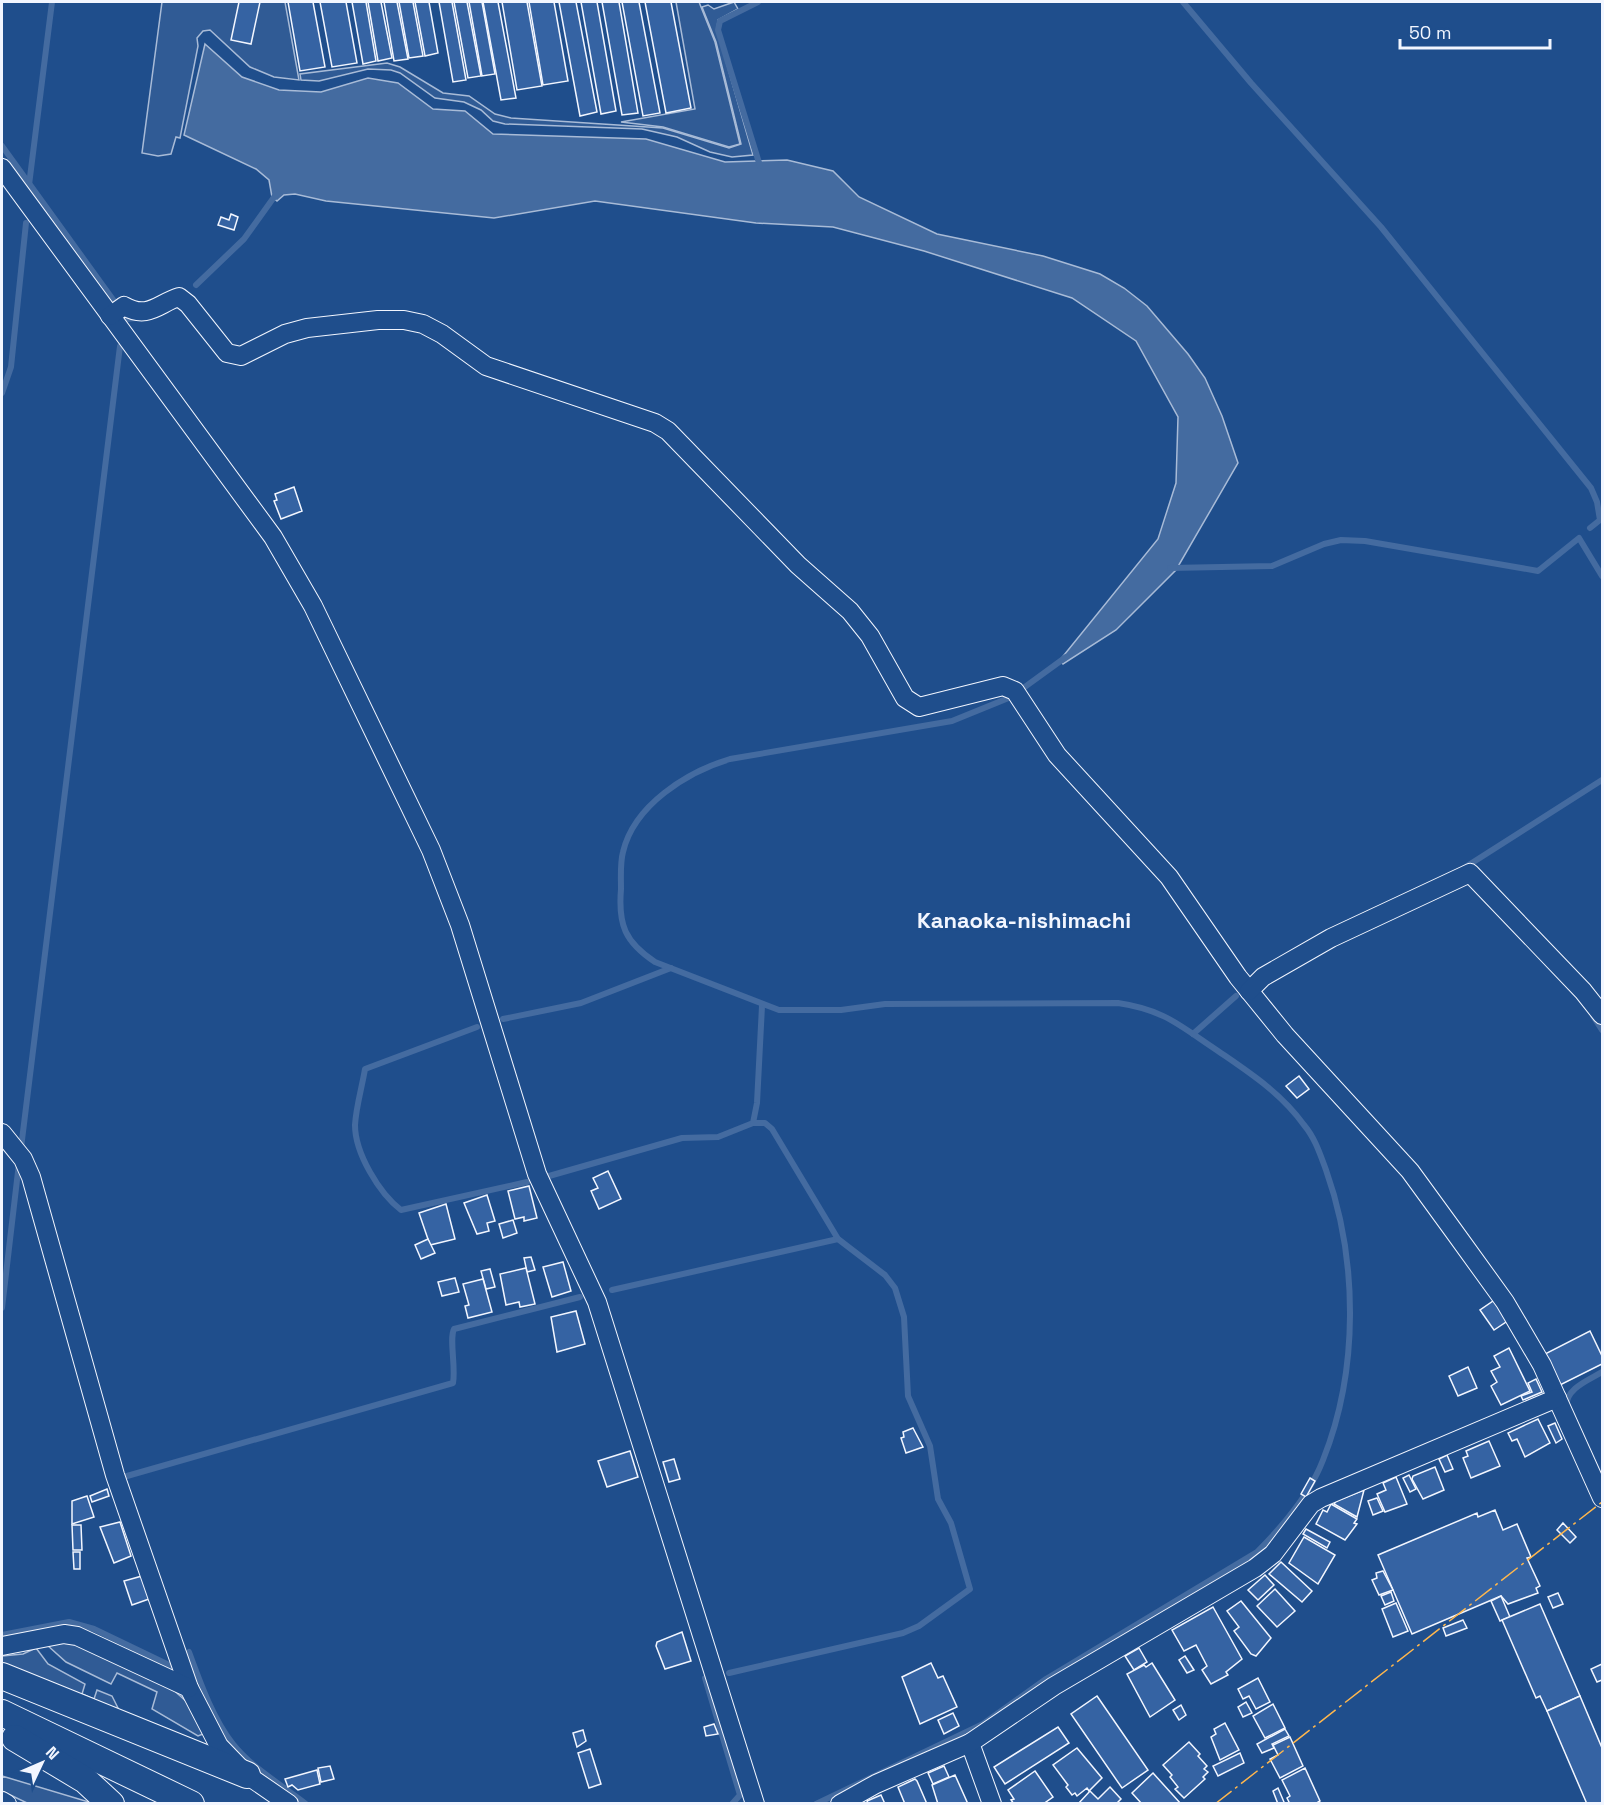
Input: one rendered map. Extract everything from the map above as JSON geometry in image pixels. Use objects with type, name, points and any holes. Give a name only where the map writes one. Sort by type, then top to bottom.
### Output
[{"type":"main road","points":[[2,1676],[246,1775]]},
{"type":"main road","points":[[2,1713],[191,1803]]},
{"type":"main road","points":[[2,1731],[56,1760],[85,1780],[111,1803]]},
{"type":"street","points":[[2,168],[117,311],[273,537],[313,606],[431,850],[460,925],[537,1174],[597,1302],[755,1803]]},
{"type":"street","points":[[117,311],[156,309],[179,297],[188,304],[227,353],[234,356],[241,356],[285,334],[307,328],[378,320],[404,320],[423,324],[442,334],[486,366],[655,423],[668,431],[798,565],[850,611],[870,636],[905,698],[913,705],[920,707],[1003,686],[1017,695],[1057,755],[1169,877],[1249,991],[1285,1035],[1410,1171],[1505,1302],[1542,1365],[1598,1478],[1602,1498]]},
{"type":"street","points":[[1249,991],[1263,977],[1331,938],[1470,873],[1583,991],[1602,1015]]},
{"type":"street","points":[[2,1132],[23,1159],[30,1176],[115,1475],[189,1688],[219,1746],[246,1775],[289,1803]]},
{"type":"street","points":[[840,1803],[876,1784],[970,1743],[1054,1686],[1255,1568],[1273,1554],[1311,1504],[1321,1498],[1557,1398]]},
{"type":"street","points":[[2,1646],[64,1634],[77,1636],[189,1688]]},
{"type":"street","points":[[970,1743],[992,1803]]},
{"type":"street","points":[[2,1801],[7,1803]]},
{"type":"shaded area","points":[[162,2],[285,2],[299,80],[274,77],[250,67],[210,30],[203,31],[197,38],[198,46],[180,138],[176,137],[171,154],[158,156],[142,153]]},
{"type":"shaded area","points":[[676,2],[699,2],[715,42],[740,144],[729,147],[663,127],[621,122],[695,109]]},
{"type":"shaded area","points":[[734,2],[738,9],[718,20],[717,30],[753,155],[732,157],[710,152],[677,137],[642,129],[505,124],[493,121],[481,110],[464,102],[435,98],[400,73],[391,70],[368,69],[319,81],[301,80],[300,74],[387,63],[400,67],[443,93],[469,96],[495,114],[511,118],[663,128],[729,148],[741,144],[716,42],[702,7],[708,5],[714,9]]},
{"type":"shaded area","points":[[205,44],[242,77],[279,90],[321,92],[368,78],[398,83],[433,109],[465,111],[493,134],[646,139],[725,162],[787,160],[833,171],[859,197],[937,234],[1043,256],[1100,274],[1124,288],[1147,306],[1188,354],[1205,378],[1222,416],[1238,463],[1176,570],[1116,630],[1063,664],[1060,660],[1158,539],[1176,483],[1178,417],[1136,341],[1072,298],[924,251],[833,227],[756,223],[595,201],[494,218],[326,201],[295,194],[284,195],[277,201],[272,197],[269,180],[256,169],[184,135]]},
{"type":"shaded area","points":[[60,1642],[75,1643],[169,1686],[188,1703],[203,1734],[198,1736],[152,1709],[157,1692],[117,1673],[111,1684],[66,1662],[47,1645]]},
{"type":"shaded area","points":[[36,1648],[48,1664],[85,1684],[82,1694],[94,1699],[97,1690],[112,1696],[120,1712],[2,1663],[2,1656],[23,1654]]},
{"type":"shaded area","points":[[2,1776],[92,1803],[27,1803],[2,1791]]},
{"type":"building","points":[[239,2],[260,2],[251,44],[231,40]]},
{"type":"building","points":[[288,2],[313,2],[325,67],[300,71]]},
{"type":"building","points":[[320,2],[346,2],[357,63],[332,67]]},
{"type":"building","points":[[352,2],[366,2],[376,61],[363,64]]},
{"type":"building","points":[[368,2],[381,2],[392,58],[378,61]]},
{"type":"building","points":[[384,2],[397,2],[408,59],[394,61]]},
{"type":"building","points":[[399,2],[413,2],[423,56],[409,58]]},
{"type":"building","points":[[415,2],[429,2],[438,53],[425,56]]},
{"type":"building","points":[[439,2],[452,2],[466,80],[453,82]]},
{"type":"building","points":[[454,2],[467,2],[481,76],[468,78]]},
{"type":"building","points":[[469,2],[482,2],[495,74],[482,76]]},
{"type":"building","points":[[483,2],[498,2],[516,98],[501,100]]},
{"type":"building","points":[[502,2],[527,2],[542,86],[517,90]]},
{"type":"building","points":[[529,2],[554,2],[568,81],[543,85]]},
{"type":"building","points":[[559,2],[576,2],[597,112],[580,116]]},
{"type":"building","points":[[581,2],[597,2],[616,111],[601,114]]},
{"type":"building","points":[[602,2],[619,2],[638,113],[622,115]]},
{"type":"building","points":[[622,2],[639,2],[660,113],[643,116]]},
{"type":"building","points":[[645,2],[671,2],[691,108],[666,113]]},
{"type":"building","points":[[231,214],[238,217],[234,230],[218,225],[221,217],[229,220]]},
{"type":"building","points":[[294,487],[302,511],[281,519],[274,501],[277,500],[275,494]]},
{"type":"building","points":[[1299,1076],[1309,1089],[1297,1098],[1286,1086]]},
{"type":"building","points":[[608,1171],[621,1199],[599,1209],[591,1191],[598,1188],[593,1178]]},
{"type":"building","points":[[529,1186],[537,1218],[524,1221],[524,1217],[515,1219],[508,1191]]},
{"type":"building","points":[[487,1195],[495,1221],[487,1223],[489,1231],[477,1234],[464,1203]]},
{"type":"building","points":[[446,1204],[455,1239],[430,1245],[419,1213]]},
{"type":"building","points":[[513,1220],[517,1233],[503,1238],[499,1224]]},
{"type":"building","points":[[428,1239],[435,1253],[421,1259],[415,1245]]},
{"type":"building","points":[[531,1257],[535,1270],[527,1272],[524,1258]]},
{"type":"building","points":[[563,1262],[571,1291],[552,1297],[543,1267]]},
{"type":"building","points":[[526,1268],[535,1304],[520,1307],[519,1302],[506,1305],[500,1274]]},
{"type":"building","points":[[490,1269],[495,1287],[486,1289],[481,1271]]},
{"type":"building","points":[[455,1278],[459,1292],[442,1296],[438,1282]]},
{"type":"building","points":[[483,1279],[492,1312],[468,1318],[465,1306],[469,1305],[463,1284]]},
{"type":"building","points":[[1496,1299],[1509,1320],[1494,1330],[1480,1310]]},
{"type":"building","points":[[576,1311],[585,1344],[557,1352],[551,1317]]},
{"type":"building","points":[[1590,1331],[1602,1356],[1602,1364],[1558,1386],[1543,1355]]},
{"type":"building","points":[[1509,1348],[1530,1391],[1501,1405],[1491,1386],[1497,1382],[1491,1371],[1500,1367],[1494,1356]]},
{"type":"building","points":[[1468,1367],[1477,1388],[1458,1396],[1449,1376]]},
{"type":"building","points":[[1536,1379],[1542,1392],[1523,1400],[1521,1396],[1532,1392],[1528,1383]]},
{"type":"building","points":[[1538,1419],[1550,1443],[1525,1457],[1517,1439],[1512,1441],[1508,1433]]},
{"type":"building","points":[[1555,1423],[1562,1439],[1556,1443],[1548,1426]]},
{"type":"building","points":[[913,1428],[923,1447],[906,1453],[901,1438],[904,1437],[903,1432]]},
{"type":"building","points":[[1489,1441],[1500,1466],[1471,1478],[1463,1458],[1468,1456],[1466,1451]]},
{"type":"building","points":[[630,1451],[638,1477],[607,1487],[598,1461]]},
{"type":"building","points":[[1447,1455],[1453,1469],[1445,1472],[1439,1459]]},
{"type":"building","points":[[674,1459],[680,1479],[669,1482],[663,1462]]},
{"type":"building","points":[[1435,1467],[1444,1490],[1423,1499],[1412,1479],[1413,1476]]},
{"type":"building","points":[[1409,1475],[1416,1489],[1410,1492],[1403,1478]]},
{"type":"building","points":[[1396,1477],[1407,1504],[1385,1512],[1377,1494],[1386,1490],[1383,1483]]},
{"type":"building","points":[[1310,1478],[1315,1481],[1306,1497],[1301,1494]]},
{"type":"building","points":[[107,1489],[109,1496],[92,1502],[90,1496]]},
{"type":"building","points":[[1364,1490],[1357,1517],[1334,1504],[1336,1501]]},
{"type":"building","points":[[87,1496],[94,1517],[72,1524],[72,1501]]},
{"type":"building","points":[[1377,1498],[1383,1511],[1373,1515],[1368,1501]]},
{"type":"building","points":[[1331,1504],[1357,1519],[1354,1523],[1357,1524],[1345,1540],[1316,1524],[1323,1510],[1327,1512]]},
{"type":"building","points":[[1495,1510],[1503,1530],[1517,1524],[1531,1557],[1527,1558],[1540,1586],[1536,1588],[1538,1593],[1508,1604],[1501,1596],[1412,1634],[1378,1555],[1477,1513],[1478,1517]]},
{"type":"building","points":[[120,1522],[131,1556],[114,1563],[100,1527]]},
{"type":"building","points":[[1563,1523],[1576,1537],[1570,1543],[1557,1530]]},
{"type":"building","points":[[72,1525],[81,1525],[82,1550],[73,1550]]},
{"type":"building","points":[[1306,1529],[1330,1542],[1327,1548],[1303,1534]]},
{"type":"building","points":[[1304,1537],[1335,1555],[1318,1584],[1289,1563]]},
{"type":"building","points":[[73,1552],[80,1552],[80,1569],[74,1569]]},
{"type":"building","points":[[1281,1562],[1312,1591],[1302,1602],[1269,1574]]},
{"type":"building","points":[[1383,1571],[1393,1590],[1379,1595],[1372,1580],[1377,1578],[1376,1573]]},
{"type":"building","points":[[1265,1575],[1274,1585],[1258,1600],[1248,1590]]},
{"type":"building","points":[[142,1576],[149,1599],[132,1605],[124,1581]]},
{"type":"building","points":[[1275,1589],[1295,1611],[1277,1627],[1257,1606]]},
{"type":"building","points":[[1391,1592],[1394,1601],[1385,1605],[1381,1596]]},
{"type":"building","points":[[1558,1593],[1563,1604],[1553,1608],[1548,1597]]},
{"type":"building","points":[[1501,1596],[1510,1617],[1500,1621],[1491,1601]]},
{"type":"building","points":[[1241,1601],[1271,1638],[1256,1656],[1251,1654],[1234,1631],[1239,1627],[1227,1611]]},
{"type":"building","points":[[1396,1603],[1408,1631],[1393,1637],[1382,1609]]},
{"type":"building","points":[[1540,1604],[1580,1696],[1547,1711],[1540,1696],[1536,1698],[1502,1620]]},
{"type":"building","points":[[1213,1607],[1242,1659],[1226,1672],[1228,1675],[1211,1684],[1202,1670],[1207,1666],[1196,1645],[1184,1651],[1172,1630]]},
{"type":"building","points":[[1463,1620],[1467,1628],[1446,1636],[1443,1628]]},
{"type":"building","points":[[682,1632],[691,1661],[665,1669],[656,1646],[657,1642]]},
{"type":"building","points":[[1139,1648],[1147,1662],[1134,1670],[1125,1656]]},
{"type":"building","points":[[1185,1656],[1194,1670],[1187,1673],[1179,1660]]},
{"type":"building","points":[[931,1663],[938,1678],[943,1676],[957,1707],[920,1724],[902,1677]]},
{"type":"building","points":[[1152,1663],[1175,1700],[1150,1717],[1127,1674]]},
{"type":"building","points":[[1602,1664],[1602,1680],[1597,1682],[1591,1669]]},
{"type":"building","points":[[1258,1678],[1270,1702],[1256,1709],[1249,1696],[1243,1699],[1238,1689]]},
{"type":"building","points":[[1097,1696],[1148,1770],[1122,1788],[1071,1714]]},
{"type":"building","points":[[1580,1696],[1602,1748],[1602,1804],[1587,1804],[1547,1711]]},
{"type":"building","points":[[1246,1702],[1252,1713],[1243,1717],[1238,1707]]},
{"type":"building","points":[[1273,1704],[1285,1728],[1265,1738],[1253,1716]]},
{"type":"building","points":[[1181,1705],[1186,1715],[1179,1720],[1173,1710]]},
{"type":"building","points":[[953,1713],[959,1726],[944,1734],[938,1720]]},
{"type":"building","points":[[1225,1723],[1239,1750],[1220,1760],[1211,1737],[1216,1734],[1214,1729]]},
{"type":"building","points":[[714,1724],[718,1734],[706,1736],[704,1727]]},
{"type":"building","points":[[1058,1727],[1069,1743],[1005,1784],[994,1767]]},
{"type":"building","points":[[1285,1729],[1289,1736],[1272,1744],[1274,1748],[1262,1753],[1257,1744]]},
{"type":"building","points":[[583,1730],[586,1741],[577,1747],[573,1733]]},
{"type":"building","points":[[1290,1737],[1303,1766],[1280,1778],[1270,1759],[1278,1755],[1273,1745]]},
{"type":"building","points":[[1189,1742],[1200,1754],[1198,1756],[1207,1766],[1204,1769],[1208,1772],[1203,1777],[1205,1779],[1184,1798],[1175,1789],[1178,1787],[1170,1777],[1172,1775],[1163,1765]]},
{"type":"building","points":[[1077,1748],[1102,1778],[1089,1791],[1087,1788],[1077,1796],[1075,1793],[1072,1795],[1066,1787],[1068,1785],[1053,1765]]},
{"type":"building","points":[[590,1749],[601,1784],[589,1788],[578,1753]]},
{"type":"building","points":[[1240,1753],[1244,1763],[1218,1776],[1213,1766]]},
{"type":"building","points":[[330,1766],[334,1779],[321,1782],[318,1768]]},
{"type":"building","points":[[944,1766],[949,1777],[933,1784],[928,1773]]},
{"type":"building","points":[[1305,1768],[1320,1801],[1315,1804],[1290,1804],[1287,1798],[1290,1796],[1282,1780]]},
{"type":"building","points":[[317,1770],[320,1784],[298,1790],[292,1785],[288,1787],[285,1779]]},
{"type":"building","points":[[1035,1771],[1053,1797],[1043,1804],[1014,1804],[1011,1800],[1014,1799],[1008,1790]]},
{"type":"building","points":[[1153,1773],[1181,1804],[1142,1804],[1132,1793]]},
{"type":"building","points":[[955,1775],[968,1804],[938,1804],[932,1785]]},
{"type":"building","points":[[915,1779],[927,1804],[905,1804],[898,1787]]},
{"type":"building","points":[[1110,1787],[1121,1799],[1116,1804],[1078,1804],[1090,1791],[1098,1799]]},
{"type":"building","points":[[1278,1788],[1284,1802],[1282,1804],[1278,1804],[1273,1791]]},
{"type":"building","points":[[881,1795],[885,1804],[868,1804],[867,1801]]},
{"type":"waterway","points":[[29,185],[52,2]]},
{"type":"waterway","points":[[758,2],[720,21],[718,30],[760,166]]},
{"type":"waterway","points":[[1183,2],[1251,83],[1381,227],[1591,488],[1597,502],[1600,520],[1590,528]]},
{"type":"waterway","points":[[2,146],[127,319],[135,318]]},
{"type":"waterway","points":[[196,285],[244,239],[277,193]]},
{"type":"waterway","points":[[2,393],[11,367],[26,223]]},
{"type":"waterway","points":[[21,1148],[120,346]]},
{"type":"waterway","points":[[1170,568],[1272,566],[1324,544],[1341,540],[1365,541],[1538,571],[1579,538],[1602,576]]},
{"type":"waterway","points":[[816,1804],[983,1724],[1046,1679],[1257,1552],[1276,1532],[1311,1485],[1323,1460],[1335,1425],[1343,1389],[1348,1352],[1349,1278],[1337,1205],[1317,1146],[1308,1130],[1275,1093],[1242,1067],[1182,1027],[1148,1010],[1118,1003],[885,1004],[841,1010],[779,1010],[655,962],[630,940],[626,932],[620,902],[621,861],[629,835],[638,819],[650,805],[680,782],[697,772],[730,759],[952,721],[1011,697],[1066,657]]},
{"type":"waterway","points":[[1464,868],[1602,780]]},
{"type":"waterway","points":[[503,1019],[581,1003],[671,968]]},
{"type":"waterway","points":[[1193,1034],[1236,996]]},
{"type":"waterway","points":[[549,1176],[682,1138],[718,1137],[753,1123],[757,1103],[762,1006]]},
{"type":"waterway","points":[[1593,1016],[1602,1030]]},
{"type":"waterway","points":[[477,1027],[365,1069],[355,1125],[359,1148],[377,1183],[401,1210],[527,1182]]},
{"type":"waterway","points":[[729,1673],[903,1633],[919,1626],[970,1589],[951,1523],[938,1499],[930,1446],[908,1396],[904,1317],[895,1288],[885,1275],[838,1239],[772,1129],[765,1123],[753,1123]]},
{"type":"waterway","points":[[2,1308],[19,1163]]},
{"type":"waterway","points":[[612,1290],[838,1239]]},
{"type":"waterway","points":[[120,1478],[453,1383],[452,1339],[454,1329],[580,1297]]},
{"type":"waterway","points":[[1566,1407],[1567,1400],[1574,1390],[1602,1372]]},
{"type":"waterway","points":[[2,1635],[69,1622],[94,1629],[171,1666],[174,1664]]},
{"type":"waterway","points":[[184,1656],[189,1652],[213,1712],[233,1744],[258,1769],[306,1804]]},
{"type":"waterway","points":[[705,1678],[740,1795],[732,1804]]},
{"type":"power","points":[[1215,1804],[1602,1502]]},
{"type":"district","name":"Kanaoka-nishimachi","points":[[1024,920]]}]
